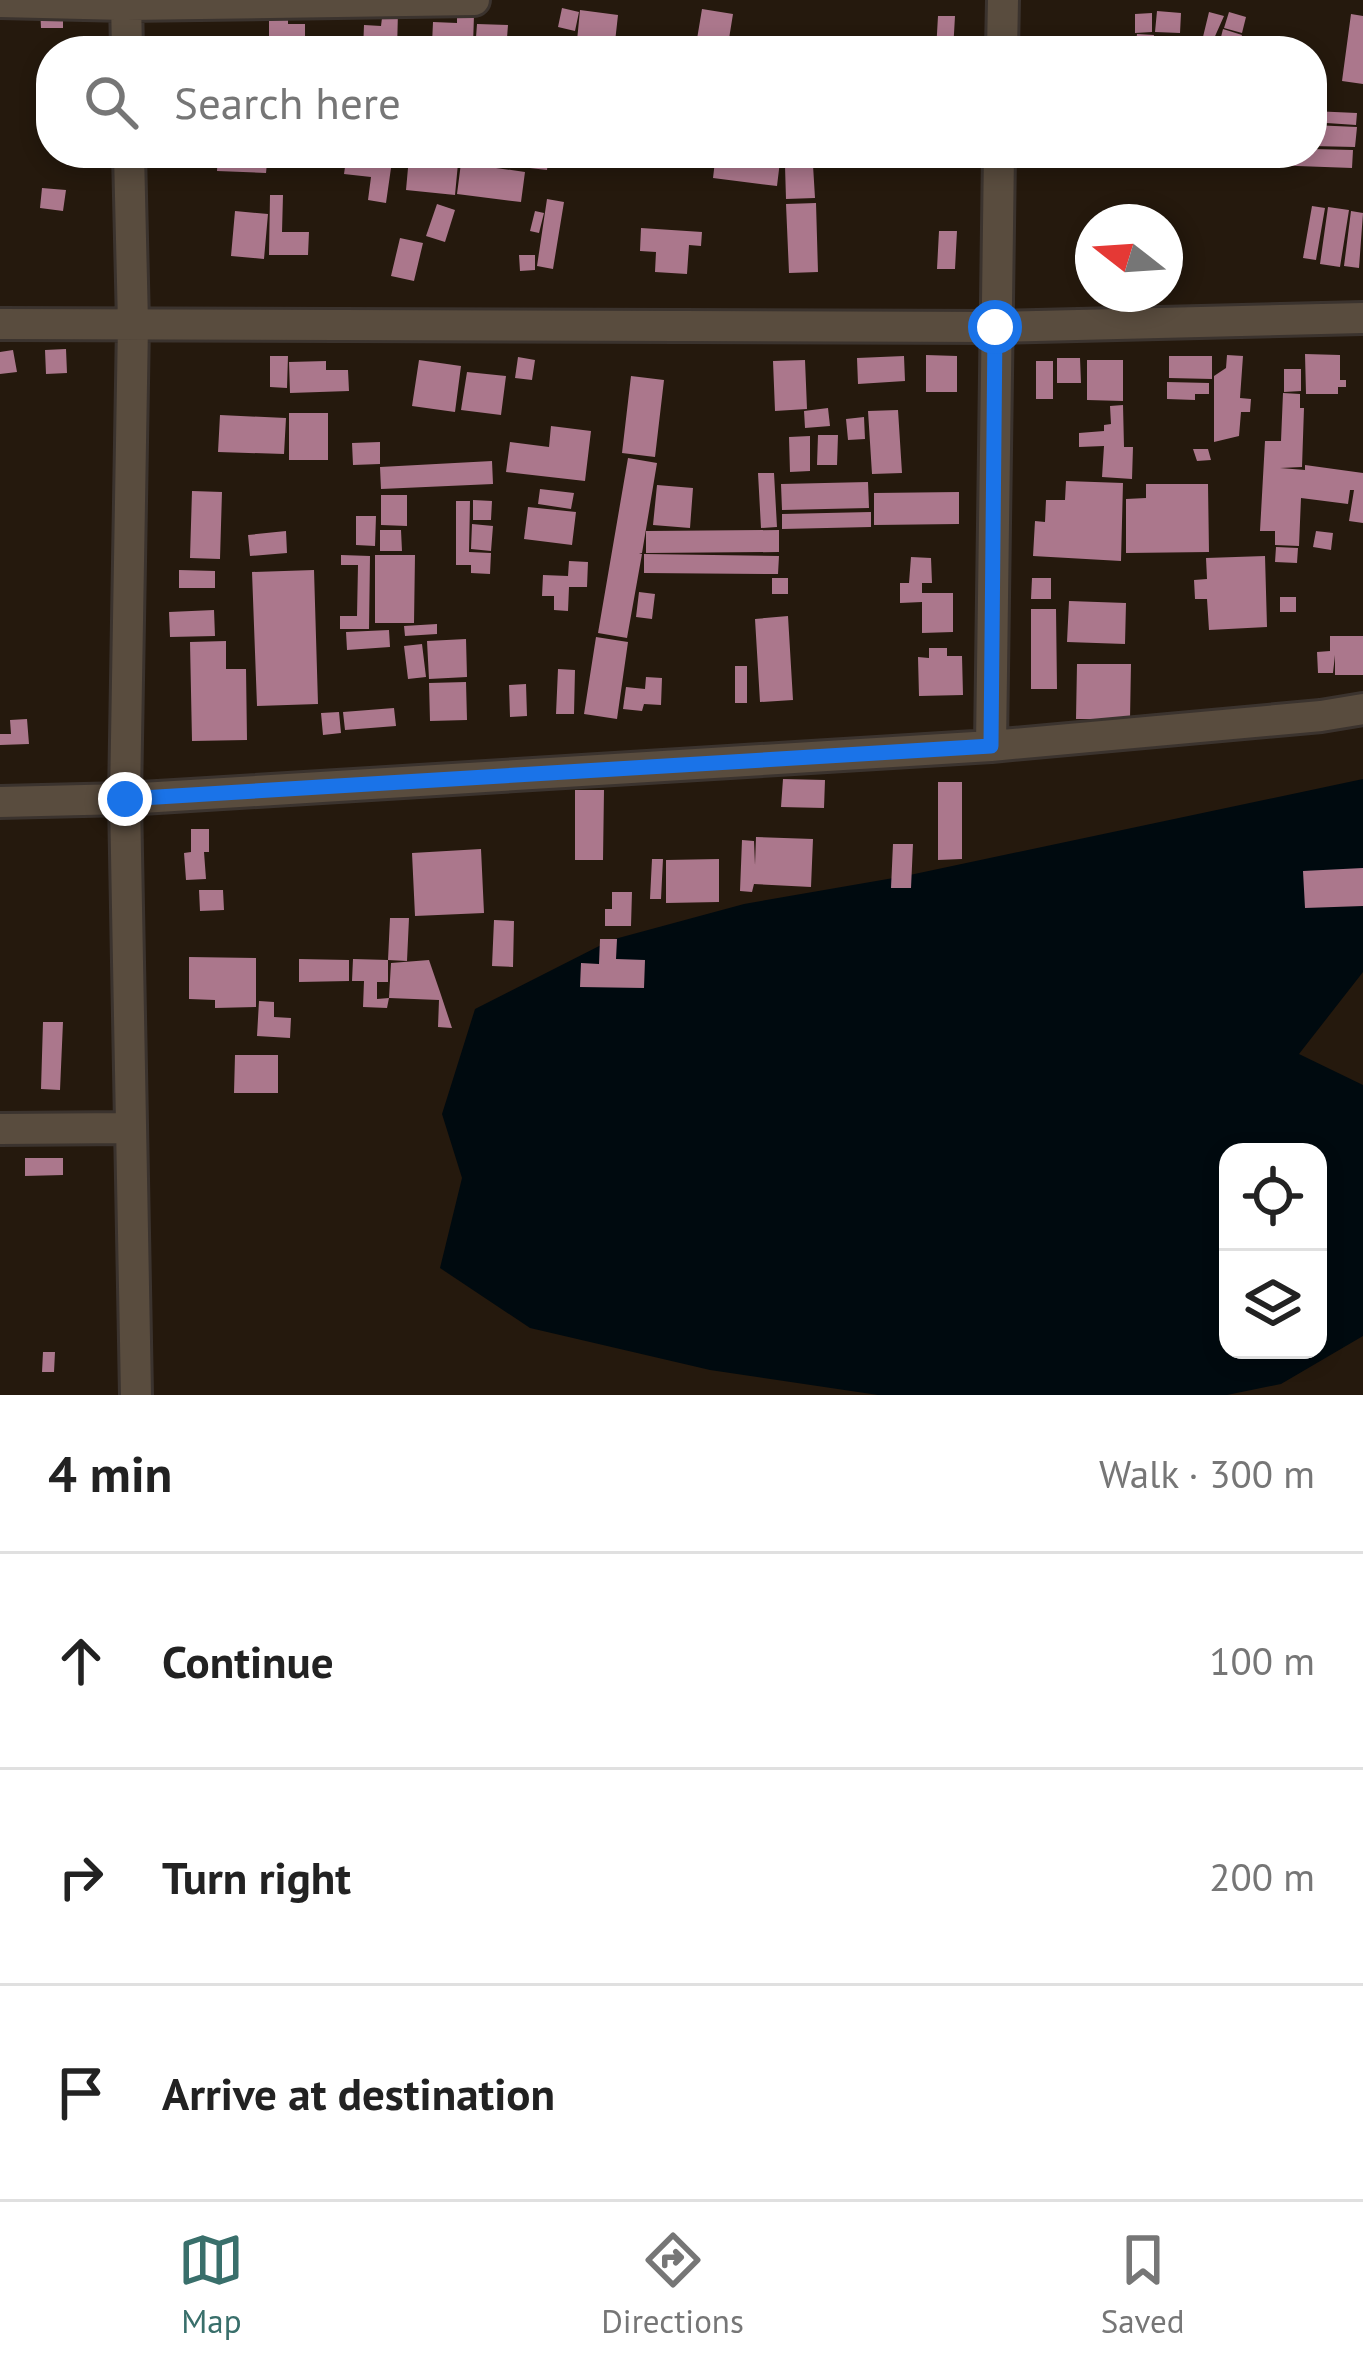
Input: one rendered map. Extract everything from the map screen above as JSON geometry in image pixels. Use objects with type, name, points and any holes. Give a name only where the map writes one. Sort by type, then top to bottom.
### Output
[{"type":"street","points":[[0,2],[475,0]]},
{"type":"street","points":[[1002,36],[1003,0]]},
{"type":"street","points":[[126,2],[127,36]]},
{"type":"street","points":[[129,168],[133,324],[125,799],[136,1395]]},
{"type":"street","points":[[991,746],[999,168]]},
{"type":"street","points":[[0,324],[995,327],[1363,318]]},
{"type":"street","points":[[0,802],[125,799],[991,746],[1279,721],[1363,709]]},
{"type":"street","points":[[0,1130],[128,1128]]},
{"type":"shaded area","points":[[1363,779],[1363,972],[1299,1054],[1363,1085],[1363,1336],[1327,1357],[1327,1143],[1219,1143],[1219,1359],[1324,1359],[1281,1384],[1227,1395],[878,1395],[710,1370],[530,1328],[440,1268],[462,1178],[442,1114],[475,1009],[611,940],[744,904],[905,876]]},
{"type":"building","points":[[40,7],[63,7],[63,28],[41,28]]},
{"type":"building","points":[[562,8],[579,12],[575,31],[558,27]]},
{"type":"building","points":[[702,9],[733,14],[729,36],[698,36]]},
{"type":"building","points":[[383,10],[398,11],[397,36],[364,36],[364,25],[381,26]]},
{"type":"building","points":[[580,10],[618,15],[616,36],[577,36]]},
{"type":"building","points":[[269,11],[288,11],[288,24],[305,24],[305,36],[269,36]]},
{"type":"building","points":[[1157,11],[1181,13],[1180,33],[1155,32]]},
{"type":"building","points":[[1209,12],[1224,16],[1215,36],[1203,36]]},
{"type":"building","points":[[1229,12],[1246,17],[1242,33],[1224,28]]},
{"type":"building","points":[[1152,13],[1152,32],[1135,33],[1135,14]]},
{"type":"building","points":[[457,14],[474,15],[473,36],[432,36],[433,22],[457,23]]},
{"type":"building","points":[[1351,14],[1363,16],[1363,84],[1342,81]]},
{"type":"building","points":[[938,16],[955,16],[954,36],[937,36]]},
{"type":"building","points":[[477,24],[508,25],[507,36],[476,36]]},
{"type":"building","points":[[1327,112],[1357,113],[1356,125],[1327,123]]},
{"type":"building","points":[[1327,126],[1357,127],[1355,147],[1327,146]]},
{"type":"building","points":[[1327,149],[1353,150],[1352,168],[1327,167]]},
{"type":"building","points":[[217,168],[266,168],[266,173]]},
{"type":"building","points":[[345,168],[391,168],[386,203],[368,200],[371,177],[344,174]]},
{"type":"building","points":[[408,168],[458,168],[455,195],[406,190]]},
{"type":"building","points":[[460,168],[525,172],[521,202],[457,194]]},
{"type":"building","points":[[714,168],[779,168],[777,186],[713,178]]},
{"type":"building","points":[[785,168],[813,168],[815,198],[786,199]]},
{"type":"building","points":[[42,188],[66,190],[63,211],[40,208]]},
{"type":"building","points":[[270,195],[283,195],[282,232],[309,232],[308,255],[269,255]]},
{"type":"building","points":[[547,199],[564,202],[553,269],[537,266]]},
{"type":"building","points":[[816,203],[818,272],[789,273],[786,204]]},
{"type":"building","points":[[437,204],[455,210],[445,242],[426,236]]},
{"type":"building","points":[[1312,206],[1325,208],[1316,260],[1303,258]]},
{"type":"building","points":[[1328,207],[1349,210],[1340,267],[1320,264]]},
{"type":"building","points":[[235,211],[268,214],[264,259],[231,256]]},
{"type":"building","points":[[535,211],[544,213],[539,233],[530,231]]},
{"type":"building","points":[[1351,211],[1363,213],[1359,268],[1344,266]]},
{"type":"building","points":[[641,228],[702,232],[701,246],[689,245],[687,274],[655,272],[656,252],[640,251]]},
{"type":"building","points":[[939,231],[957,231],[955,269],[937,269]]},
{"type":"building","points":[[400,238],[423,243],[414,281],[391,276]]},
{"type":"building","points":[[519,255],[535,255],[535,270],[520,271]]},
{"type":"building","points":[[66,349],[67,373],[46,374],[45,350]]},
{"type":"building","points":[[13,350],[17,372],[0,374],[0,352]]},
{"type":"building","points":[[1305,354],[1340,355],[1340,380],[1346,380],[1346,387],[1338,387],[1338,394],[1306,394]]},
{"type":"building","points":[[926,355],[957,356],[957,392],[926,392]]},
{"type":"building","points":[[1227,355],[1243,356],[1240,398],[1251,399],[1250,412],[1241,412],[1239,436],[1214,442],[1214,376],[1226,368]]},
{"type":"building","points":[[270,356],[288,356],[287,388],[270,387]]},
{"type":"building","points":[[904,356],[905,381],[858,384],[857,358]]},
{"type":"building","points":[[1169,356],[1212,356],[1212,379],[1169,378]]},
{"type":"building","points":[[518,357],[535,360],[532,380],[515,378]]},
{"type":"building","points":[[1057,358],[1080,358],[1081,383],[1057,383]]},
{"type":"building","points":[[419,360],[461,366],[455,412],[412,406]]},
{"type":"building","points":[[805,360],[807,409],[775,411],[773,361]]},
{"type":"building","points":[[1087,360],[1123,360],[1123,401],[1087,400]]},
{"type":"building","points":[[326,361],[326,370],[348,370],[349,391],[290,393],[289,362]]},
{"type":"building","points":[[1036,361],[1053,361],[1053,399],[1036,399]]},
{"type":"building","points":[[1284,369],[1301,369],[1301,391],[1284,392]]},
{"type":"building","points":[[467,372],[506,376],[501,415],[461,410]]},
{"type":"building","points":[[631,376],[664,380],[655,457],[622,453]]},
{"type":"building","points":[[1167,382],[1209,383],[1209,394],[1195,394],[1195,400],[1167,399]]},
{"type":"building","points":[[1283,393],[1300,394],[1300,408],[1304,408],[1302,467],[1280,468],[1305,470],[1305,465],[1363,473],[1363,523],[1349,521],[1354,490],[1350,490],[1348,504],[1301,498],[1299,546],[1275,545],[1275,531],[1260,531],[1265,441],[1281,441]]},
{"type":"building","points":[[1123,405],[1124,447],[1133,447],[1132,479],[1102,477],[1104,446],[1079,447],[1079,433],[1104,431],[1104,425],[1111,424],[1110,406]]},
{"type":"building","points":[[828,408],[830,426],[805,428],[804,411]]},
{"type":"building","points":[[898,410],[902,473],[872,474],[868,411]]},
{"type":"building","points":[[289,413],[328,413],[328,460],[289,460]]},
{"type":"building","points":[[220,415],[286,418],[284,454],[218,452]]},
{"type":"building","points":[[864,417],[865,439],[848,440],[846,419]]},
{"type":"building","points":[[551,426],[591,431],[585,481],[506,472],[510,442],[549,447]]},
{"type":"building","points":[[818,435],[838,435],[837,465],[817,465]]},
{"type":"building","points":[[810,436],[810,471],[790,472],[789,437]]},
{"type":"building","points":[[380,442],[380,464],[353,465],[352,443]]},
{"type":"building","points":[[1193,449],[1208,449],[1211,460],[1197,461]]},
{"type":"building","points":[[628,458],[657,463],[627,638],[598,633]]},
{"type":"building","points":[[492,461],[493,484],[381,489],[380,467]]},
{"type":"building","points":[[758,473],[774,473],[777,527],[761,528]]},
{"type":"building","points":[[1066,481],[1123,483],[1121,561],[1033,556],[1035,521],[1045,522],[1046,500],[1065,500]]},
{"type":"building","points":[[868,482],[869,508],[782,510],[781,484]]},
{"type":"building","points":[[1146,484],[1208,484],[1209,552],[1126,553],[1126,499],[1146,498]]},
{"type":"building","points":[[657,485],[693,488],[690,528],[653,525]]},
{"type":"building","points":[[540,489],[574,493],[571,509],[538,504]]},
{"type":"building","points":[[192,491],[222,492],[220,559],[190,558]]},
{"type":"building","points":[[959,492],[959,524],[874,525],[874,493]]},
{"type":"building","points":[[381,495],[407,495],[407,526],[381,525]]},
{"type":"building","points":[[473,500],[492,501],[491,520],[473,520]]},
{"type":"building","points":[[456,501],[470,501],[469,552],[491,553],[490,574],[471,573],[471,565],[456,565]]},
{"type":"building","points":[[528,507],[576,512],[572,545],[524,539]]},
{"type":"building","points":[[871,512],[871,527],[782,529],[782,514]]},
{"type":"building","points":[[356,516],[376,516],[375,546],[356,545]]},
{"type":"building","points":[[472,524],[493,526],[491,551],[471,549]]},
{"type":"building","points":[[380,530],[401,530],[402,551],[380,551]]},
{"type":"building","points":[[779,530],[779,552],[646,553],[646,531]]},
{"type":"building","points":[[286,531],[287,553],[250,556],[248,535]]},
{"type":"building","points":[[1316,531],[1333,533],[1331,550],[1313,547]]},
{"type":"building","points":[[1276,547],[1298,548],[1297,563],[1275,562]]},
{"type":"building","points":[[644,554],[779,556],[778,574],[644,573]]},
{"type":"building","points":[[341,555],[370,556],[369,629],[340,629],[340,616],[357,616],[358,565],[341,565]]},
{"type":"building","points":[[375,555],[415,555],[414,623],[375,623]]},
{"type":"building","points":[[1265,556],[1267,627],[1209,630],[1207,599],[1195,599],[1194,580],[1207,579],[1206,558]]},
{"type":"building","points":[[911,557],[931,558],[932,583],[922,583],[922,593],[953,593],[953,632],[922,633],[922,602],[900,603],[900,583],[909,583]]},
{"type":"building","points":[[569,561],[588,562],[587,587],[569,587],[568,611],[554,610],[554,596],[542,596],[543,575],[568,576]]},
{"type":"building","points":[[179,570],[215,571],[215,588],[179,588]]},
{"type":"building","points":[[314,570],[318,704],[257,706],[252,572]]},
{"type":"building","points":[[772,578],[788,578],[788,594],[772,594]]},
{"type":"building","points":[[1032,578],[1051,578],[1051,599],[1031,599]]},
{"type":"building","points":[[639,592],[655,594],[652,619],[636,617]]},
{"type":"building","points":[[1280,597],[1296,597],[1296,612],[1280,612]]},
{"type":"building","points":[[1069,601],[1126,603],[1125,644],[1067,642]]},
{"type":"building","points":[[1031,609],[1056,609],[1057,689],[1031,689]]},
{"type":"building","points":[[214,610],[215,636],[170,637],[169,612]]},
{"type":"building","points":[[788,616],[793,700],[760,702],[755,619]]},
{"type":"building","points":[[437,624],[437,634],[405,636],[404,626]]},
{"type":"building","points":[[389,630],[390,647],[347,650],[346,632]]},
{"type":"building","points":[[1330,636],[1363,636],[1363,675],[1335,675],[1335,655],[1333,673],[1318,673],[1317,652],[1330,651]]},
{"type":"building","points":[[596,637],[628,642],[617,719],[584,714]]},
{"type":"building","points":[[466,639],[467,677],[429,679],[427,641]]},
{"type":"building","points":[[226,641],[226,669],[246,669],[247,740],[192,741],[190,642]]},
{"type":"building","points":[[422,644],[426,677],[408,679],[404,646]]},
{"type":"building","points":[[929,648],[947,648],[947,656],[962,656],[963,695],[919,696],[918,657],[929,658]]},
{"type":"building","points":[[1077,664],[1131,664],[1130,719],[1076,719]]},
{"type":"building","points":[[735,666],[747,666],[747,703],[735,703]]},
{"type":"building","points":[[558,669],[575,670],[574,714],[556,714]]},
{"type":"building","points":[[646,677],[662,678],[661,705],[644,704],[642,711],[623,709],[626,687],[645,689]]},
{"type":"building","points":[[466,682],[467,720],[430,721],[429,683]]},
{"type":"building","points":[[526,684],[527,716],[510,717],[509,685]]},
{"type":"building","points":[[394,708],[396,726],[345,730],[343,712]]},
{"type":"building","points":[[339,712],[341,733],[323,735],[321,713]]},
{"type":"building","points":[[27,719],[29,744],[0,745],[0,734],[11,734],[10,720]]},
{"type":"building","points":[[783,779],[825,780],[824,808],[781,807]]},
{"type":"building","points":[[938,782],[962,782],[962,859],[938,860]]},
{"type":"building","points":[[575,790],[604,790],[603,860],[575,860]]},
{"type":"building","points":[[191,829],[209,829],[209,852],[204,852],[206,879],[186,880],[184,853],[191,852]]},
{"type":"building","points":[[756,837],[813,839],[811,887],[754,884],[752,892],[740,891],[742,840],[754,841],[755,865]]},
{"type":"building","points":[[893,844],[913,844],[911,888],[891,888]]},
{"type":"building","points":[[481,849],[484,913],[415,916],[412,853]]},
{"type":"building","points":[[652,859],[663,859],[661,899],[650,899]]},
{"type":"building","points":[[719,859],[719,902],[666,903],[666,860]]},
{"type":"building","points":[[1363,868],[1363,906],[1305,908],[1303,871]]},
{"type":"building","points":[[199,890],[223,890],[224,910],[200,911]]},
{"type":"building","points":[[612,892],[632,892],[631,926],[605,926]]},
{"type":"building","points":[[390,918],[409,918],[407,961],[388,960]]},
{"type":"building","points":[[494,920],[514,921],[513,967],[492,966]]},
{"type":"building","points":[[600,939],[617,939],[616,959],[645,960],[644,988],[580,987],[581,963],[599,964]]},
{"type":"building","points":[[189,957],[256,958],[256,1007],[215,1008],[215,1000],[189,999]]},
{"type":"building","points":[[299,959],[349,960],[349,981],[299,982]]},
{"type":"building","points":[[353,959],[388,960],[388,982],[377,982],[377,999],[389,998],[387,1008],[363,1007],[364,981],[352,981]]},
{"type":"building","points":[[429,960],[452,1028],[438,1027],[439,1000],[389,998],[391,963]]},
{"type":"building","points":[[259,1001],[274,1002],[274,1017],[291,1018],[290,1038],[257,1036]]},
{"type":"building","points":[[43,1022],[63,1022],[60,1090],[41,1089]]},
{"type":"building","points":[[235,1055],[278,1055],[278,1093],[234,1093]]},
{"type":"building","points":[[25,1158],[63,1158],[63,1175],[25,1176]]},
{"type":"building","points":[[43,1352],[55,1352],[54,1372],[42,1372]]},
{"type":"route","points":[[125,799],[991,746],[995,327]]}]
